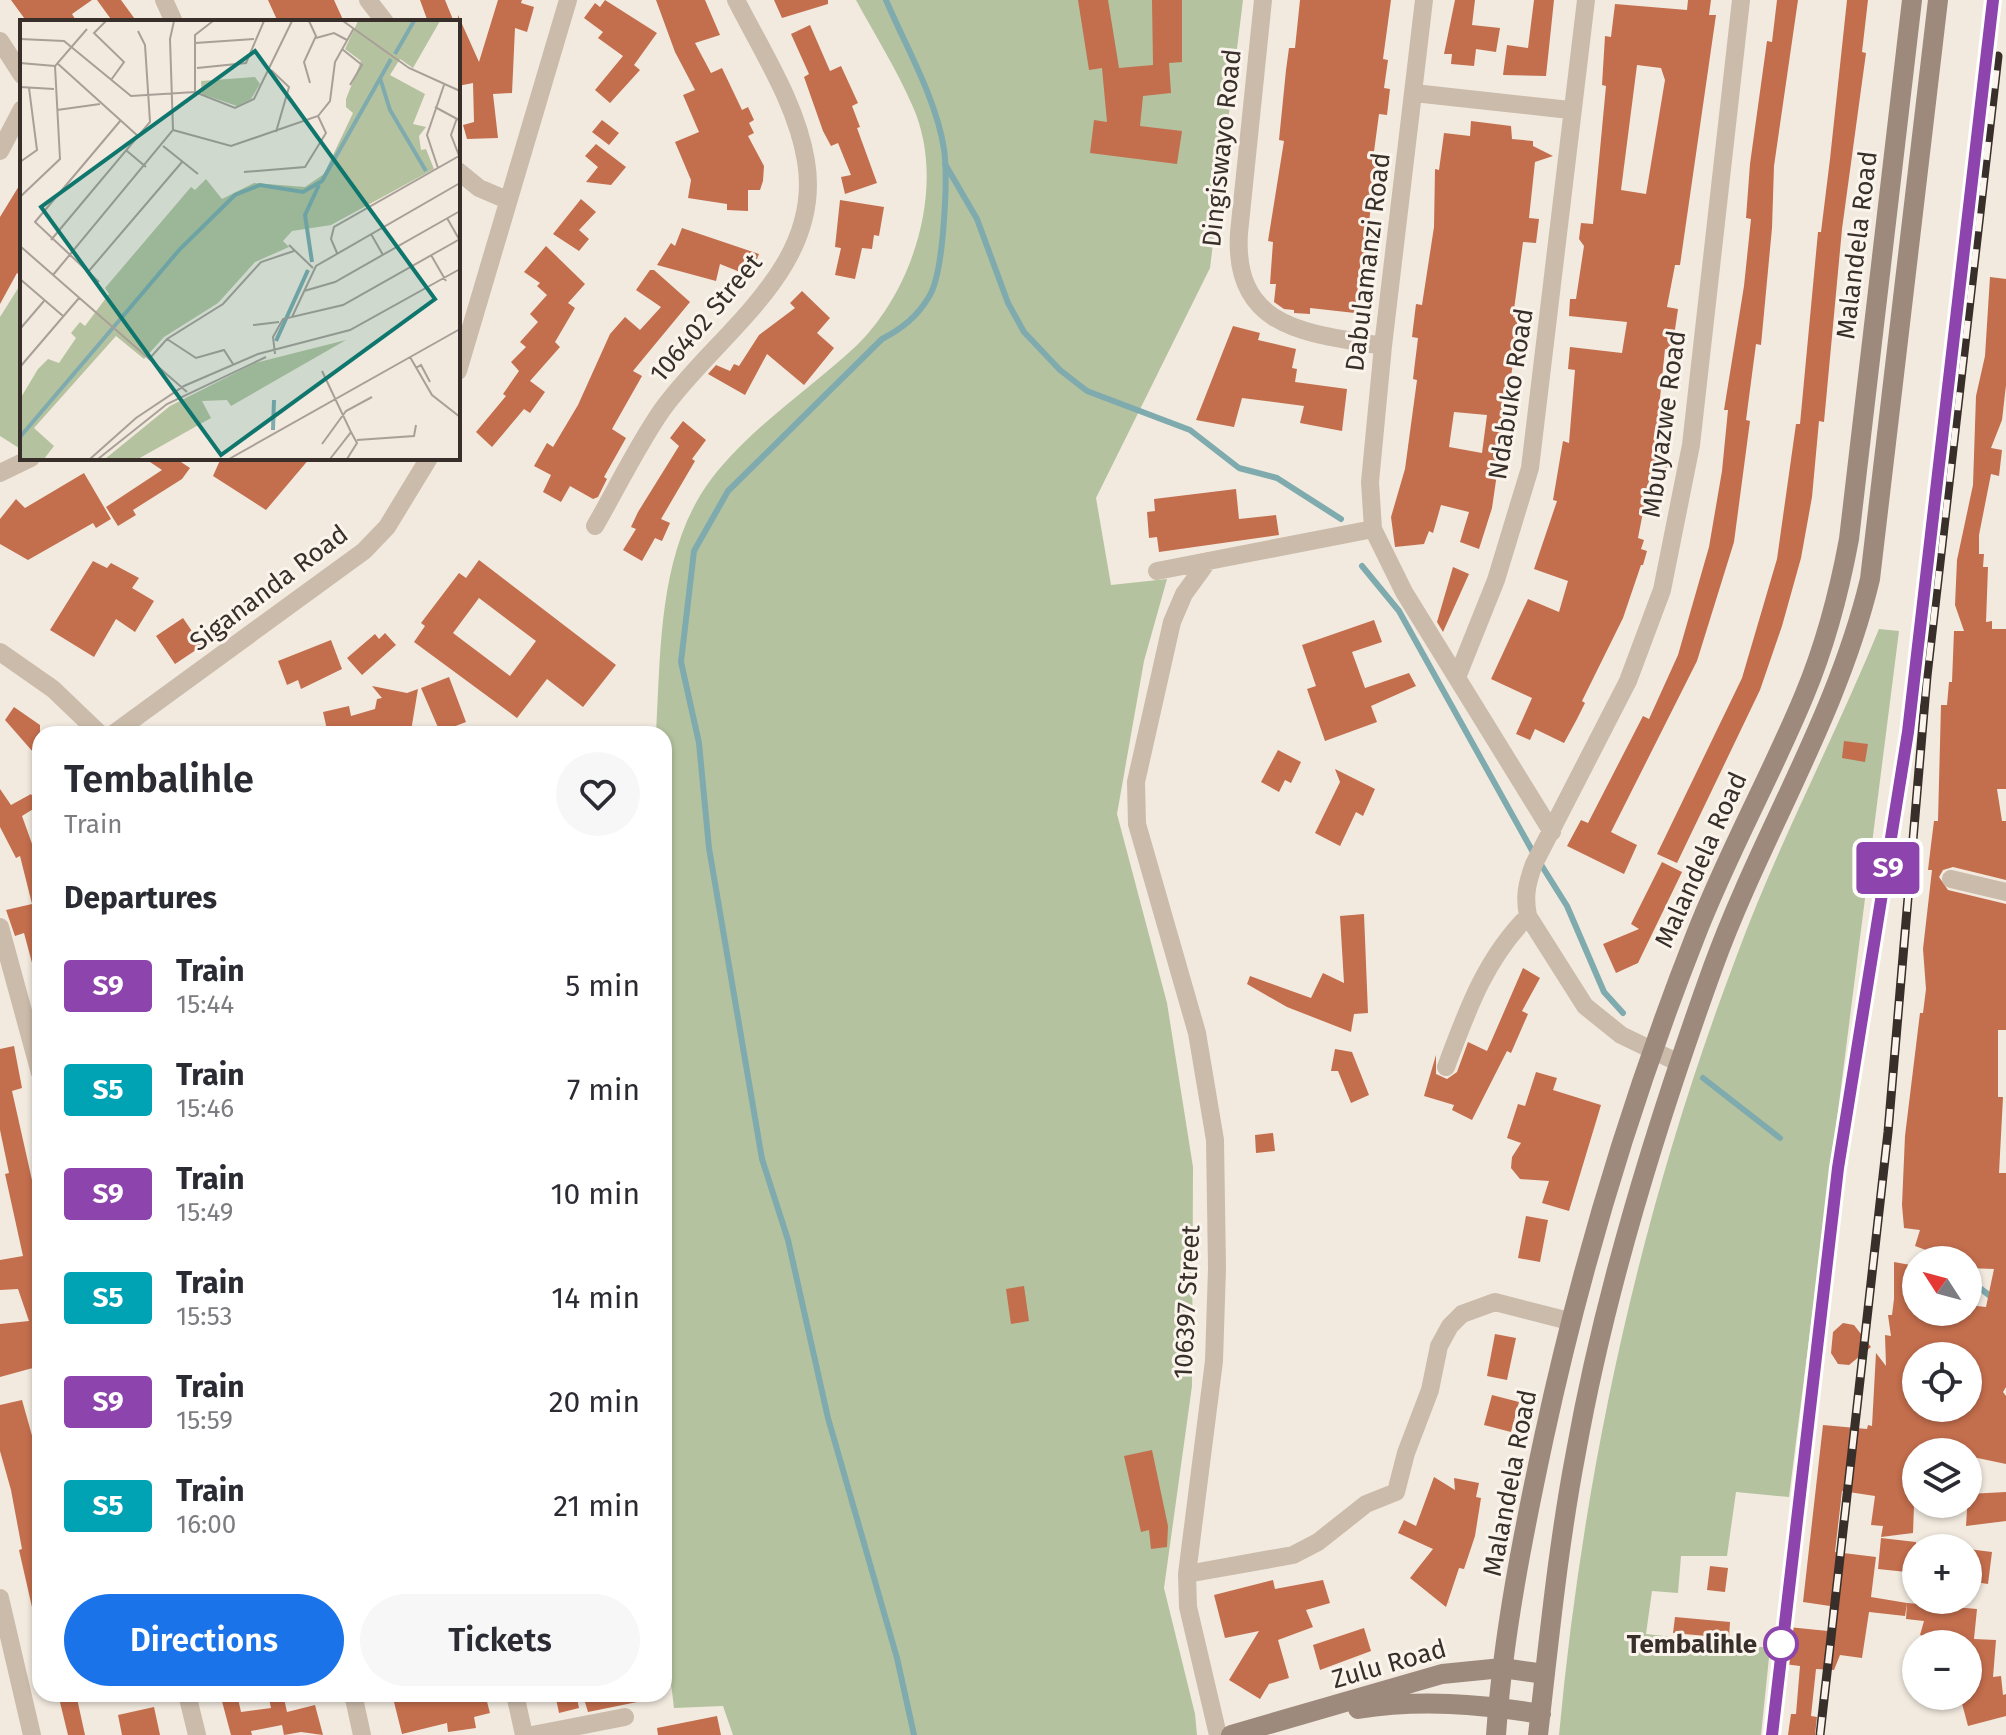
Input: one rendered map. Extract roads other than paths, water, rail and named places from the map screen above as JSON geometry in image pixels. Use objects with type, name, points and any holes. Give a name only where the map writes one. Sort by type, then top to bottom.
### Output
[{"type":"main road","name":"Malandela Road","points":[[1496,1735],[1502,1668],[1530,1502],[1569,1321],[1651,1049],[1730,852],[1804,697],[1835,603],[1854,502],[1912,0]]},
{"type":"main road","name":"Malandela Road","points":[[1538,1735],[1555,1580],[1576,1447],[1638,1196],[1679,1063],[1740,896],[1831,705],[1862,612],[1876,547],[1938,0]]},
{"type":"main road","name":"Zulu Road","points":[[1231,1735],[1295,1719],[1419,1679],[1471,1669],[1502,1668],[1545,1674]]},
{"type":"main road","name":"Zulu Road","points":[[1295,1719],[1401,1703],[1498,1707],[1541,1714]]},
{"type":"street","points":[[164,0],[173,20]]},
{"type":"street","points":[[368,0],[383,20]]},
{"type":"street","points":[[460,364],[568,0]]},
{"type":"street","name":"106402 Street","points":[[595,526],[661,411],[773,283],[799,237],[807,208],[808,183],[799,130],[736,0]]},
{"type":"street","name":"Dingiswayo Road","points":[[1263,0],[1239,233],[1237,261],[1242,281],[1260,306],[1287,325],[1307,333],[1383,346]]},
{"type":"street","name":"Dabulamanzi Road","points":[[1424,0],[1383,346],[1370,482],[1373,529],[1404,592],[1552,832]]},
{"type":"street","name":"Ndabuko Road","points":[[1458,675],[1496,580],[1530,468],[1570,110],[1586,0]]},
{"type":"street","name":"Mbuyazwe Road","points":[[1552,832],[1628,681],[1662,590],[1680,514],[1691,445],[1741,0]]},
{"type":"street","points":[[0,41],[20,72]]},
{"type":"street","points":[[1414,93],[1570,110]]},
{"type":"street","points":[[0,151],[20,113]]},
{"type":"street","points":[[460,173],[479,188],[507,200]]},
{"type":"street","points":[[0,473],[27,460]]},
{"type":"street","name":"Sigananda Road","points":[[124,726],[364,551],[395,515],[428,460]]},
{"type":"street","points":[[1157,571],[1373,529]]},
{"type":"street","name":"106397 Street","points":[[1208,561],[1184,594],[1172,622],[1136,782],[1137,824],[1197,1033],[1215,1140],[1217,1268],[1214,1361],[1187,1574],[1188,1607],[1218,1735]]},
{"type":"street","points":[[0,652],[53,689],[92,726]]},
{"type":"street","points":[[1552,832],[1526,884],[1528,916],[1585,1006],[1621,1035],[1679,1063]]},
{"type":"street","points":[[1951,879],[2006,892]]},
{"type":"street","points":[[1446,1067],[1471,998],[1491,960],[1504,940],[1528,916]]},
{"type":"street","points":[[0,927],[2,947],[32,1043]]},
{"type":"street","points":[[1187,1574],[1293,1555],[1318,1542],[1366,1504],[1396,1492],[1406,1453],[1430,1390],[1439,1346],[1450,1326],[1462,1314],[1495,1302],[1569,1321]]},
{"type":"street","points":[[0,1598],[32,1735]]},
{"type":"street","points":[[189,1702],[197,1735]]},
{"type":"street","points":[[355,1702],[362,1735]]},
{"type":"street","points":[[517,1702],[524,1735]]},
{"type":"street","points":[[532,1735],[625,1717]]},
{"type":"waterway","points":[[886,0],[927,92],[944,149],[944,224],[935,283],[915,315],[882,339],[728,491],[694,551],[681,662],[699,743],[709,848],[762,1159],[788,1240],[828,1418],[897,1658],[914,1735]]},
{"type":"waterway","points":[[945,164],[977,219],[1008,303],[1024,332],[1060,370],[1087,391],[1190,430],[1239,468],[1277,478],[1341,519]]},
{"type":"waterway","points":[[1362,566],[1399,611],[1534,854]]},
{"type":"waterway","points":[[1540,863],[1567,906],[1604,992],[1623,1013]]},
{"type":"waterway","points":[[1703,1078],[1780,1138]]},
{"type":"waterway","points":[[1982,1290],[2006,1308]]},
{"type":"railway","points":[[1772,1735],[1838,1168],[1908,732],[1993,0]]},
{"type":"railway","points":[[1820,1735],[1888,1132],[1927,676],[1998,56]]},
{"type":"train","name":"S9","points":[[1772,1735],[1838,1168],[1872,974],[1908,732],[1993,0]]},
{"type":"place","name":"Tembalihle","points":[[1781,1644]]}]
